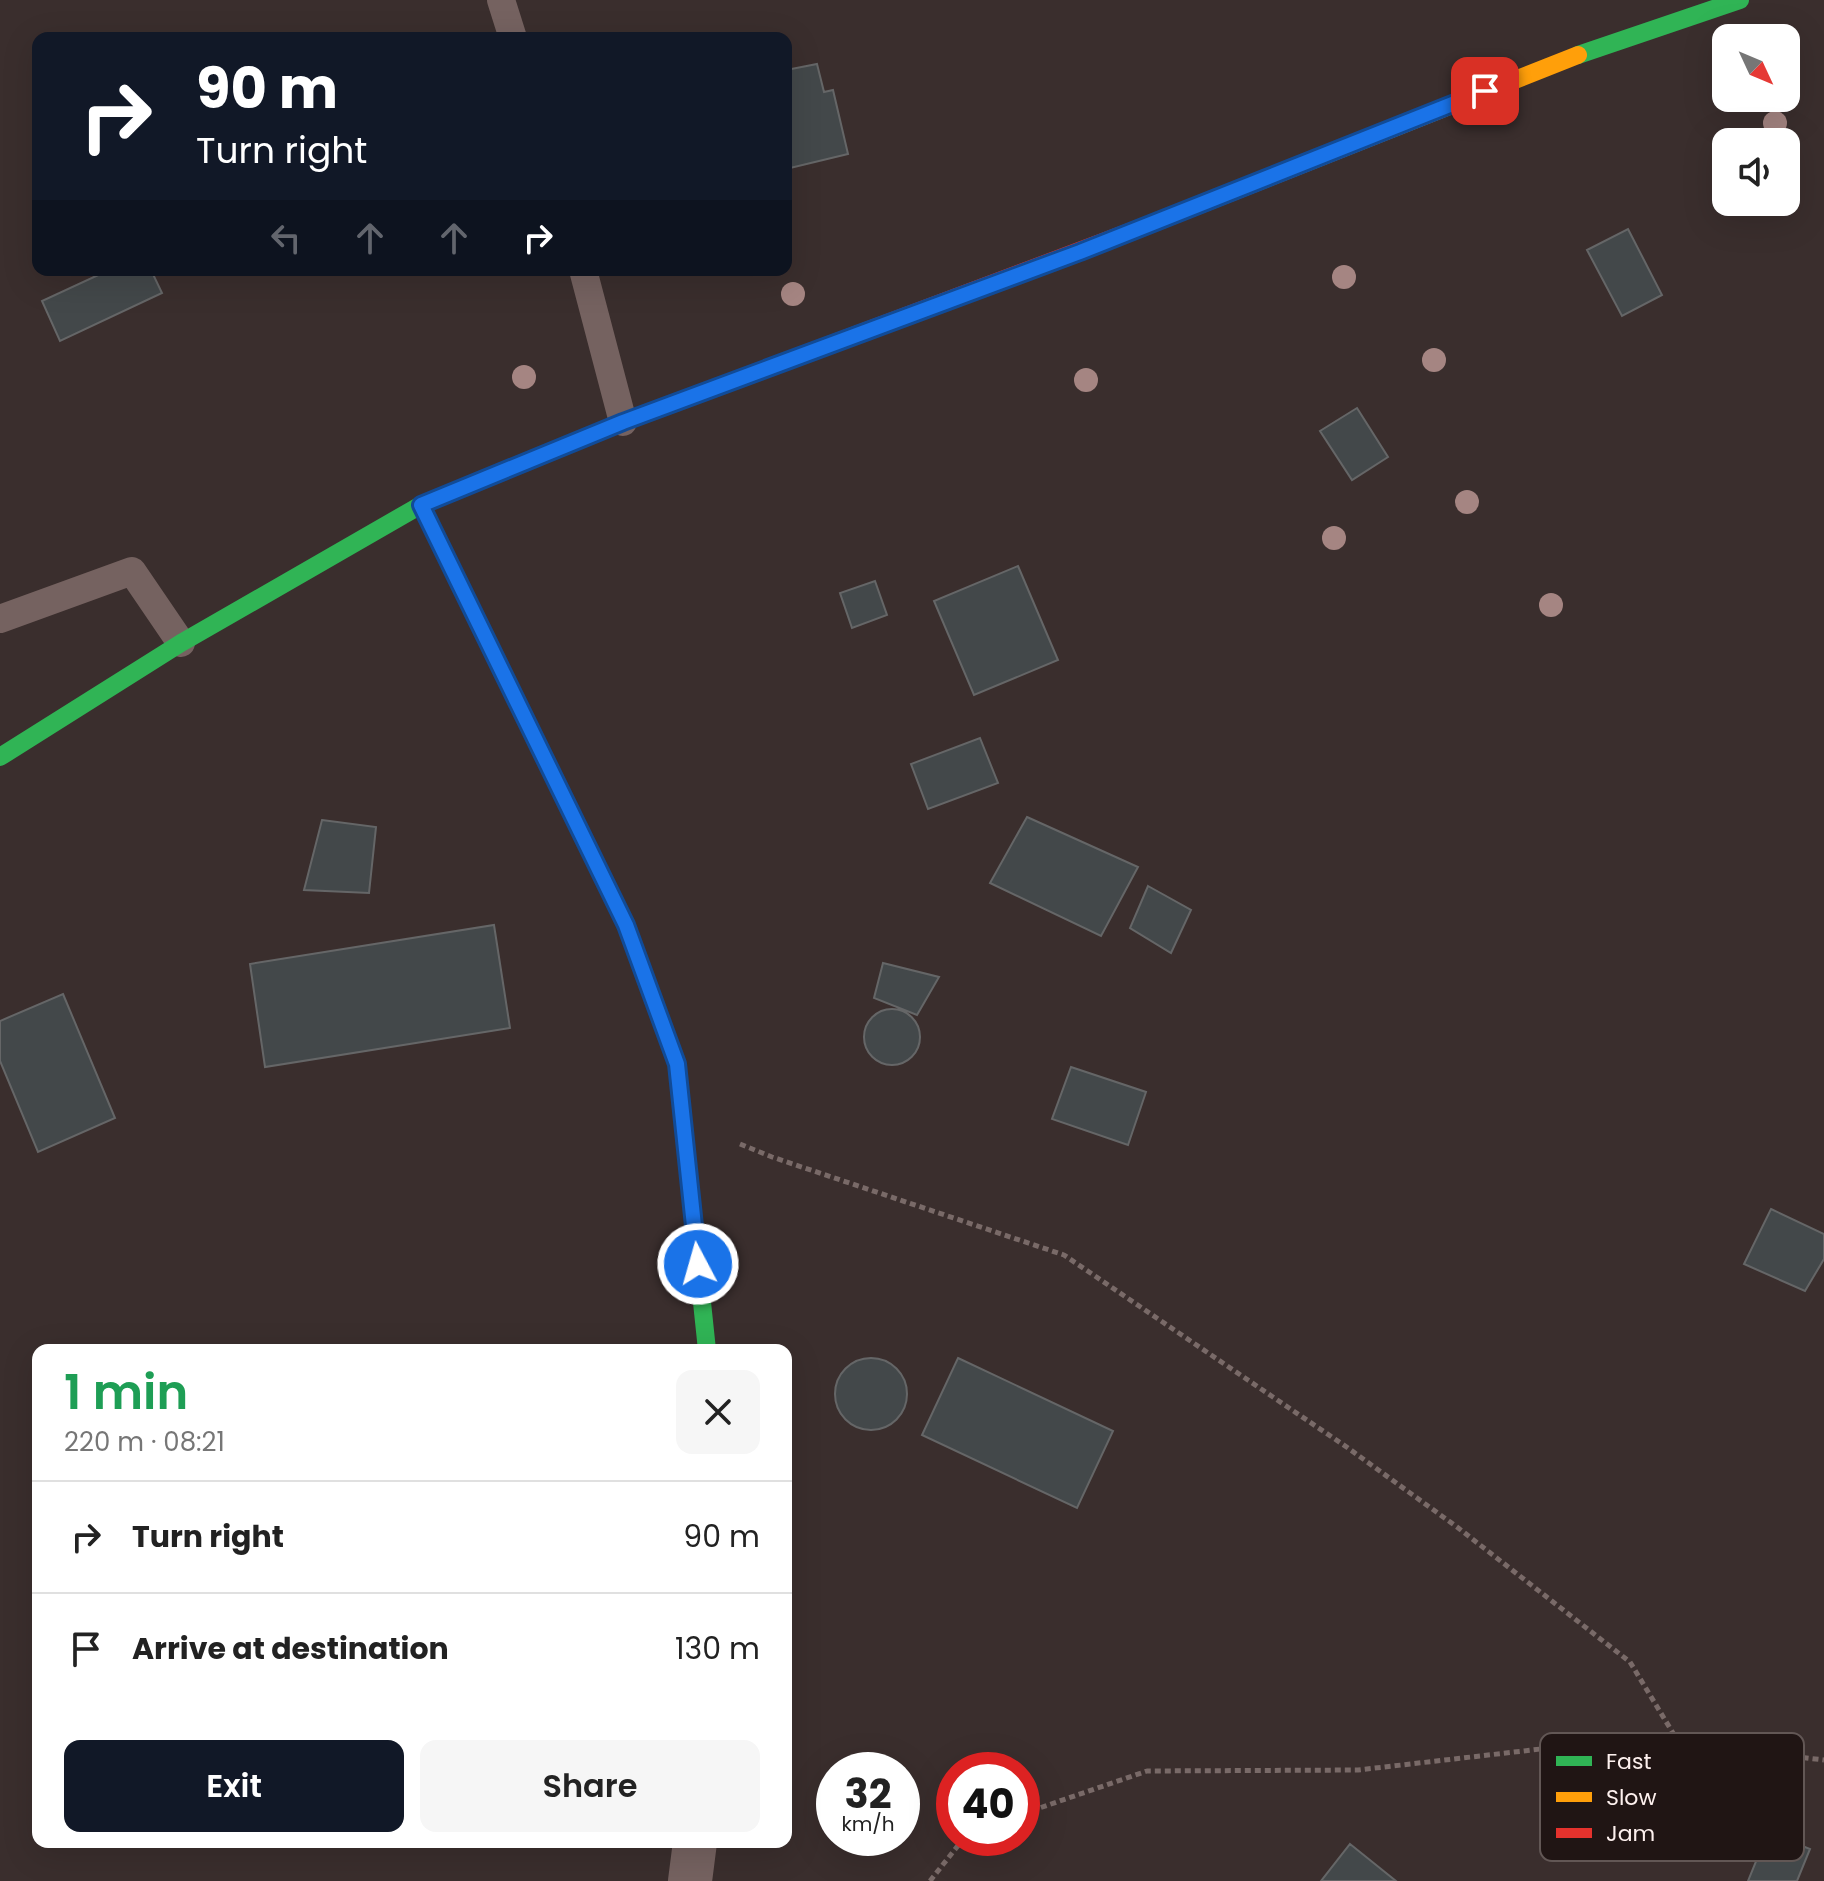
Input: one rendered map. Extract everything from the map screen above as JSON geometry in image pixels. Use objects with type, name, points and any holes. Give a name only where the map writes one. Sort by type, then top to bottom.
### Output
[{"type":"main road","points":[[0,757],[181,643],[421,505],[623,422],[1080,252],[1571,57],[1740,0]]},
{"type":"main road","points":[[421,505],[626,925],[677,1064],[706,1344]]},
{"type":"street","points":[[690,1881],[694,1848]]},
{"type":"lane","points":[[501,0],[511,32]]},
{"type":"lane","points":[[585,276],[623,422]]},
{"type":"lane","points":[[0,619],[132,571],[181,643]]},
{"type":"path","points":[[683,1121],[772,1157],[1064,1255],[1348,1448],[1457,1527],[1630,1662],[1673,1733]]},
{"type":"path","points":[[1040,1808],[1147,1771],[1358,1770],[1540,1749]]},
{"type":"path","points":[[1804,1758],[1824,1760]]},
{"type":"path","points":[[930,1881],[950,1856]]},
{"type":"building","points":[[817,64],[824,92],[833,90],[848,154],[792,168],[792,69]]},
{"type":"building","points":[[1628,229],[1662,295],[1622,316],[1587,250]]},
{"type":"building","points":[[96,276],[154,276],[162,293],[60,341],[42,301]]},
{"type":"building","points":[[1357,408],[1388,457],[1352,480],[1320,431]]},
{"type":"building","points":[[1018,566],[1058,660],[974,695],[934,601]]},
{"type":"building","points":[[875,581],[887,615],[852,628],[840,593]]},
{"type":"building","points":[[980,738],[998,783],[928,809],[911,764]]},
{"type":"building","points":[[1027,817],[1138,867],[1101,936],[990,883]]},
{"type":"building","points":[[322,820],[376,827],[369,893],[304,890]]},
{"type":"building","points":[[1148,886],[1191,910],[1171,953],[1130,928]]},
{"type":"building","points":[[494,925],[510,1028],[265,1067],[250,964]]},
{"type":"building","points":[[883,963],[939,977],[917,1015],[874,998]]},
{"type":"building","points":[[63,994],[115,1118],[38,1152],[0,1061],[0,1021]]},
{"type":"building","points":[[892,1009],[912,1017],[920,1037],[912,1057],[892,1065],[872,1057],[864,1037],[872,1017]]},
{"type":"building","points":[[1071,1067],[1146,1092],[1128,1145],[1052,1119]]},
{"type":"building","points":[[1771,1209],[1824,1234],[1824,1259],[1805,1291],[1744,1264]]},
{"type":"building","points":[[878,1358],[897,1368],[905,1380],[905,1408],[897,1420],[885,1428],[864,1430],[845,1420],[837,1408],[835,1387],[845,1368],[857,1360]]},
{"type":"building","points":[[958,1358],[1113,1431],[1077,1508],[922,1435]]},
{"type":"building","points":[[1350,1844],[1396,1881],[1321,1881]]},
{"type":"building","points":[[1804,1847],[1810,1849],[1797,1881],[1748,1881],[1756,1861],[1804,1861]]},
{"type":"traffic: fast","points":[[1578,55],[1740,0]]},
{"type":"traffic: fast","points":[[0,757],[181,643],[421,505],[623,422],[736,380]]},
{"type":"traffic: fast","points":[[644,975],[677,1064],[706,1344]]},
{"type":"traffic: slow","points":[[1164,219],[1578,55]]},
{"type":"traffic: jam","points":[[736,380],[1164,219]]},
{"type":"traffic: jam","points":[[421,505],[626,925],[644,975]]},
{"type":"route","points":[[698,1264],[677,1064],[626,925],[421,505],[623,422],[1080,252],[1485,91]]}]
